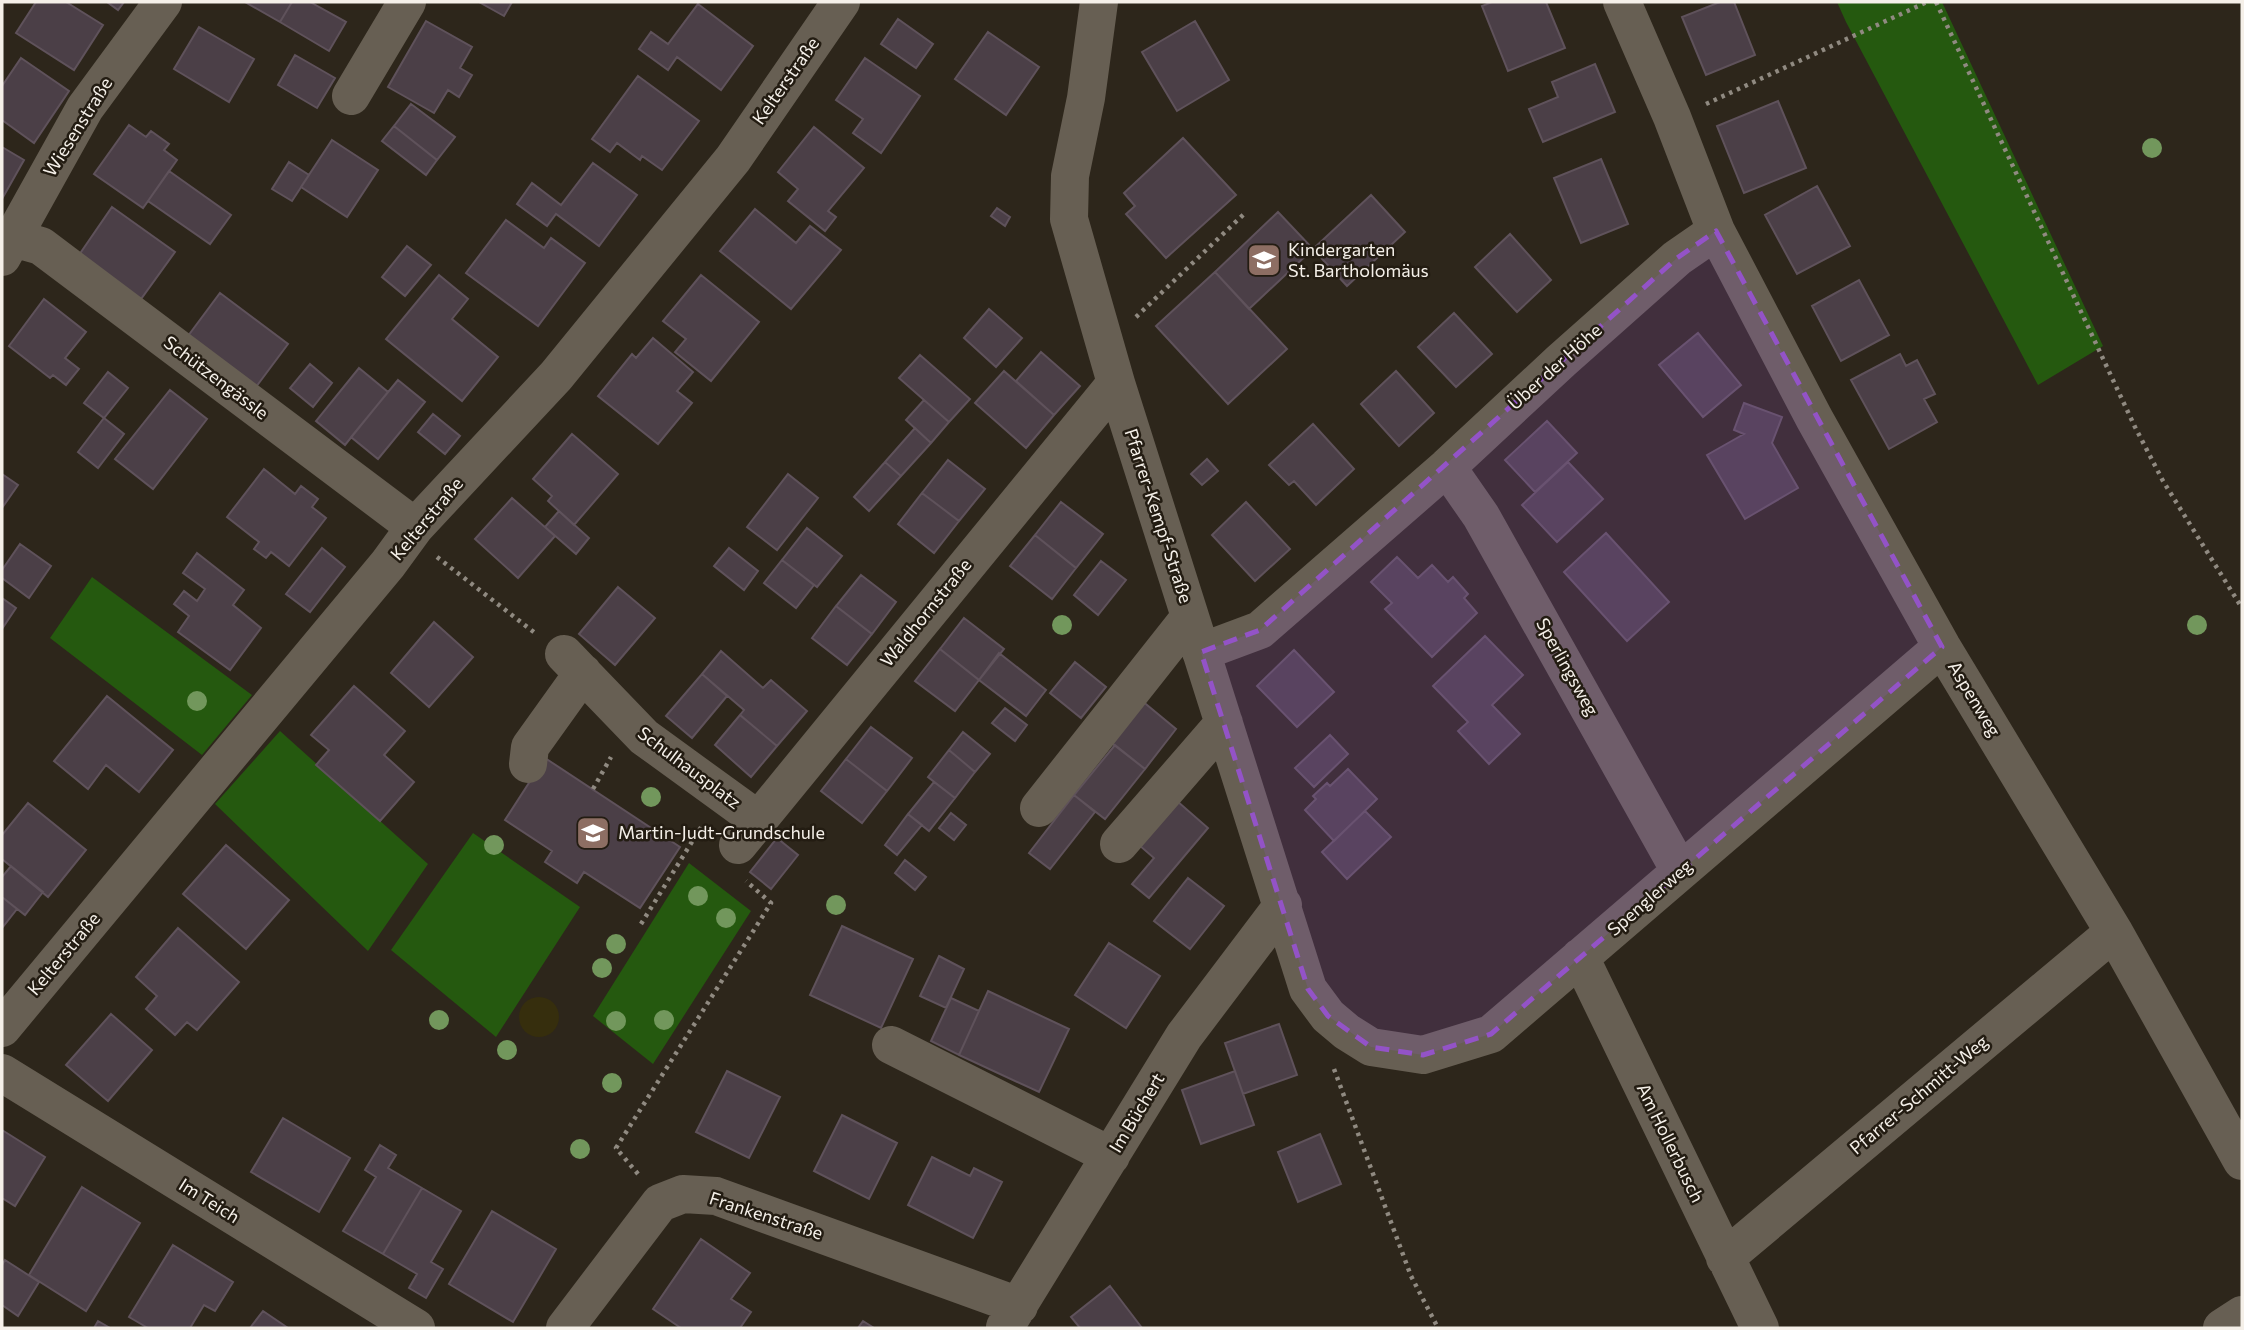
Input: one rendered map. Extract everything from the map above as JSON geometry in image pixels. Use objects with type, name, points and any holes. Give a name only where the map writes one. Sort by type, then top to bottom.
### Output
[{"type":"street","name":"Wiesenstraße","points":[[7,247],[85,108],[163,2]]},
{"type":"street","points":[[351,96],[407,2]]},
{"type":"street","name":"Kelterstraße","points":[[2,1028],[388,564],[415,527],[556,376],[733,159],[841,2]]},
{"type":"street","name":"Pfarrer-Kempf-Straße","points":[[1099,2],[1086,98],[1070,176],[1069,219],[1116,383],[1308,989],[1328,1016]]},
{"type":"street","points":[[1622,2],[1672,117],[1716,231]]},
{"type":"street","name":"Über der Höhe","points":[[1195,634],[1260,630],[1447,467],[1677,258],[1716,231]]},
{"type":"street","name":"Aspenweg","points":[[1716,231],[1814,418],[1942,646],[2113,932],[2242,1161]]},
{"type":"street","name":"Schützengässle","points":[[7,247],[41,246],[415,527]]},
{"type":"street","name":"Waldhornstraße","points":[[747,832],[1116,383]]},
{"type":"street","name":"Sperlingsweg","points":[[1447,467],[1481,516],[1681,871]]},
{"type":"street","points":[[1039,808],[1195,634]]},
{"type":"street","name":"Spenglerweg","points":[[1328,1016],[1347,1032],[1371,1046],[1423,1055],[1491,1034],[1942,646]]},
{"type":"street","points":[[528,764],[530,747],[573,664]]},
{"type":"street","name":"Schulhausplatz","points":[[573,664],[644,737],[722,794],[747,832]]},
{"type":"street","points":[[1119,844],[1224,723]]},
{"type":"street","name":"Im Büchert","points":[[1011,1317],[1184,1036],[1283,905]]},
{"type":"street","name":"Pfarrer-Schmitt-Weg","points":[[1725,1258],[2113,932]]},
{"type":"street","name":"Am Hollerbusch","points":[[1580,957],[1760,1328]]},
{"type":"street","points":[[891,1045],[1111,1156]]},
{"type":"street","name":"Im Teich","points":[[2,1073],[416,1328]]},
{"type":"street","name":"Frankenstraße","points":[[565,1328],[660,1203],[683,1194],[716,1196],[1011,1317]]},
{"type":"street","points":[[2222,1328],[2242,1315]]},
{"type":"path","points":[[1672,117],[1700,107],[1927,2]]},
{"type":"path","points":[[1936,2],[2162,481],[2242,608]]},
{"type":"path","points":[[1103,338],[1127,325],[1244,214]]},
{"type":"path","points":[[415,527],[438,558],[573,664]]},
{"type":"path","points":[[640,924],[722,794]]},
{"type":"path","points":[[616,1148],[771,903],[746,881]]},
{"type":"path","points":[[1328,1016],[1328,1052],[1411,1276],[1437,1328]]},
{"type":"highlighted area","points":[[1716,231],[1942,647],[1491,1034],[1423,1055],[1371,1047],[1328,1016],[1308,989],[1201,652],[1260,630],[1677,258]]},
{"type":"green space","points":[[1837,2],[1942,2],[2103,346],[2038,385]]},
{"type":"green space","points":[[92,577],[252,695],[202,755],[50,638]]},
{"type":"green space","points":[[280,731],[428,864],[368,951],[215,804]]},
{"type":"green space","points":[[473,833],[580,907],[496,1037],[391,950]]},
{"type":"green space","points":[[689,863],[751,911],[653,1064],[593,1016]]},
{"type":"sand","points":[[539,997],[553,1003],[559,1017],[553,1031],[539,1037],[525,1031],[519,1017],[525,1003]]},
{"type":"building","points":[[36,2],[66,2],[103,25],[74,70],[16,33]]},
{"type":"building","points":[[107,2],[124,2],[118,10]]},
{"type":"building","points":[[245,2],[292,2],[280,22]]},
{"type":"building","points":[[292,2],[310,2],[346,22],[329,51],[280,22]]},
{"type":"building","points":[[479,2],[512,2],[504,16]]},
{"type":"building","points":[[1492,2],[1546,2],[1565,48],[1508,71],[1482,6]]},
{"type":"building","points":[[1720,2],[1734,2],[1755,55],[1706,75],[1682,17]]},
{"type":"building","points":[[698,4],[753,46],[721,90],[677,57],[668,70],[639,49],[651,32],[668,44]]},
{"type":"building","points":[[898,19],[933,44],[916,68],[881,44]]},
{"type":"building","points":[[426,21],[472,47],[460,68],[472,75],[459,97],[448,90],[434,113],[388,87]]},
{"type":"building","points":[[1195,21],[1229,80],[1177,111],[1142,52]]},
{"type":"building","points":[[199,27],[254,59],[229,102],[174,69]]},
{"type":"building","points":[[988,32],[1039,67],[1006,115],[955,79]]},
{"type":"building","points":[[295,55],[335,78],[317,108],[278,85]]},
{"type":"building","points":[[21,58],[69,91],[34,143],[2,120],[2,86]]},
{"type":"building","points":[[865,58],[920,96],[881,153],[853,133],[863,119],[836,100]]},
{"type":"building","points":[[1595,64],[1615,112],[1543,142],[1529,109],[1558,97],[1552,82]]},
{"type":"building","points":[[638,76],[699,121],[662,170],[642,156],[640,160],[617,143],[610,152],[592,139]]},
{"type":"building","points":[[1778,101],[1806,168],[1744,193],[1717,126]]},
{"type":"building","points":[[411,104],[455,137],[437,160],[394,126]]},
{"type":"building","points":[[129,125],[146,137],[151,131],[169,144],[164,150],[177,160],[143,208],[94,174]]},
{"type":"building","points":[[394,126],[437,160],[426,175],[382,141]]},
{"type":"building","points":[[814,127],[864,168],[828,211],[836,217],[825,231],[788,201],[798,189],[778,172]]},
{"type":"building","points":[[1183,138],[1236,195],[1166,258],[1126,214],[1135,206],[1124,193]]},
{"type":"building","points":[[332,140],[378,170],[347,217],[301,187]]},
{"type":"building","points":[[2,147],[24,160],[2,199]]},
{"type":"building","points":[[1601,159],[1628,224],[1581,243],[1554,178]]},
{"type":"building","points":[[289,162],[309,175],[292,201],[272,189]]},
{"type":"building","points":[[593,163],[637,195],[599,246],[556,214],[547,226],[517,204],[532,183],[561,205]]},
{"type":"building","points":[[169,171],[231,215],[210,244],[148,201]]},
{"type":"building","points":[[1817,186],[1850,246],[1797,274],[1765,215]]},
{"type":"building","points":[[1371,195],[1405,232],[1347,286],[1313,249]]},
{"type":"building","points":[[112,207],[175,252],[141,299],[79,255]]},
{"type":"building","points":[[997,208],[1010,217],[1005,226],[991,216]]},
{"type":"building","points":[[755,209],[796,243],[810,226],[841,250],[791,309],[720,251]]},
{"type":"building","name":"Kindergarten St. Bartholomäus","points":[[1278,212],[1313,249],[1249,309],[1215,272]]},
{"type":"building","points":[[506,220],[544,248],[551,238],[585,263],[538,326],[466,273]]},
{"type":"building","points":[[1510,234],[1551,280],[1517,312],[1475,267]]},
{"type":"building","points":[[407,246],[431,265],[405,296],[382,277]]},
{"type":"building","points":[[1215,272],[1287,349],[1228,404],[1156,326]]},
{"type":"building","points":[[439,275],[468,299],[452,319],[498,357],[462,401],[386,339]]},
{"type":"building","points":[[701,275],[759,322],[711,381],[675,352],[686,339],[663,321]]},
{"type":"building","points":[[1859,280],[1889,335],[1841,361],[1812,306]]},
{"type":"building","points":[[220,293],[288,344],[253,391],[185,340]]},
{"type":"building","points":[[44,299],[86,332],[65,358],[79,369],[66,385],[53,375],[50,378],[9,346]]},
{"type":"building","points":[[989,309],[1022,338],[996,367],[964,338]]},
{"type":"building","points":[[1454,313],[1492,354],[1456,387],[1418,347]]},
{"type":"building","points":[[1698,333],[1741,385],[1703,417],[1659,365]]},
{"type":"building","points":[[653,338],[693,372],[677,391],[692,403],[658,444],[598,396],[632,354],[636,358]]},
{"type":"building","points":[[1041,352],[1080,386],[1054,415],[1016,381]]},
{"type":"building","points":[[1900,354],[1906,366],[1917,360],[1935,394],[1924,399],[1937,422],[1889,449],[1851,380]]},
{"type":"building","points":[[920,355],[970,399],[949,422],[899,378]]},
{"type":"building","points":[[310,364],[332,383],[313,407],[290,388]]},
{"type":"building","points":[[359,368],[388,392],[345,445],[316,421]]},
{"type":"building","points":[[1004,371],[1054,415],[1026,448],[975,403]]},
{"type":"building","points":[[1396,371],[1434,413],[1399,446],[1361,404]]},
{"type":"building","points":[[108,372],[128,388],[104,418],[84,403]]},
{"type":"building","points":[[398,380],[425,402],[378,459],[351,437]]},
{"type":"building","points":[[170,390],[207,419],[153,489],[115,459]]},
{"type":"building","points":[[924,400],[949,422],[931,443],[906,420]]},
{"type":"building","points":[[1744,403],[1782,417],[1772,443],[1798,488],[1745,519],[1707,455],[1744,434],[1734,430]]},
{"type":"building","points":[[433,414],[460,436],[445,454],[418,432]]},
{"type":"building","points":[[104,418],[124,434],[98,468],[78,452]]},
{"type":"building","points":[[1547,421],[1577,453],[1535,492],[1505,460]]},
{"type":"building","points":[[1313,424],[1354,469],[1316,505],[1294,481],[1289,485],[1269,465]]},
{"type":"building","points":[[915,428],[931,443],[901,476],[885,462]]},
{"type":"building","points":[[572,434],[618,474],[574,525],[548,501],[552,496],[533,479]]},
{"type":"building","points":[[1207,459],[1218,471],[1202,485],[1191,474]]},
{"type":"building","points":[[948,460],[985,489],[959,521],[922,493]]},
{"type":"building","points":[[885,462],[901,476],[869,511],[854,497]]},
{"type":"building","points":[[1568,462],[1603,499],[1557,542],[1522,505]]},
{"type":"building","points":[[264,469],[295,494],[301,486],[318,499],[312,507],[326,518],[289,566],[271,552],[266,558],[254,549],[259,542],[227,517]]},
{"type":"building","points":[[2,474],[18,485],[2,508]]},
{"type":"building","points":[[788,474],[818,498],[777,550],[747,527]]},
{"type":"building","points":[[922,493],[959,521],[934,553],[898,524]]},
{"type":"building","points":[[512,498],[555,536],[518,578],[475,539]]},
{"type":"building","points":[[1061,502],[1103,534],[1076,568],[1035,535]]},
{"type":"building","points":[[1246,502],[1290,549],[1255,581],[1212,535]]},
{"type":"building","points":[[559,511],[589,538],[576,554],[545,527]]},
{"type":"building","points":[[807,528],[842,556],[817,587],[782,560]]},
{"type":"building","points":[[1606,533],[1669,602],[1627,641],[1564,572]]},
{"type":"building","points":[[1035,535],[1076,568],[1052,599],[1010,566]]},
{"type":"building","points":[[20,544],[51,566],[29,598],[2,578],[2,570]]},
{"type":"building","points":[[322,548],[345,567],[310,612],[286,594]]},
{"type":"building","points":[[729,548],[758,571],[744,590],[714,566]]},
{"type":"building","points":[[197,553],[244,590],[233,605],[261,628],[230,670],[178,632],[189,616],[174,604],[184,591],[197,601],[205,589],[183,573]]},
{"type":"building","points":[[1397,557],[1418,578],[1432,565],[1448,582],[1453,577],[1468,594],[1464,598],[1477,613],[1432,657],[1385,609],[1392,603],[1371,582]]},
{"type":"building","points":[[782,560],[814,585],[796,608],[764,583]]},
{"type":"building","points":[[1101,561],[1126,580],[1098,615],[1074,595]]},
{"type":"building","points":[[861,575],[896,602],[872,634],[836,606]]},
{"type":"building","points":[[618,587],[655,618],[615,665],[579,634]]},
{"type":"building","points":[[2,598],[16,608],[2,629]]},
{"type":"building","points":[[836,606],[872,634],[847,665],[812,638]]},
{"type":"building","points":[[964,618],[1004,649],[979,680],[940,649]]},
{"type":"building","points":[[434,622],[473,657],[429,707],[391,673]]},
{"type":"building","points":[[1485,636],[1523,675],[1492,705],[1520,734],[1489,764],[1458,731],[1468,722],[1433,686]]},
{"type":"building","points":[[940,649],[979,680],[955,711],[915,681]]},
{"type":"building","points":[[1294,650],[1334,692],[1297,727],[1257,686]]},
{"type":"building","points":[[721,651],[763,688],[771,680],[807,711],[777,746],[740,715],[744,710],[702,674]]},
{"type":"building","points":[[999,653],[1046,690],[1026,716],[979,680]]},
{"type":"building","points":[[1075,662],[1106,687],[1081,718],[1050,693]]},
{"type":"building","points":[[702,674],[727,696],[692,738],[666,716]]},
{"type":"building","points":[[354,686],[405,731],[384,755],[414,782],[380,821],[316,765],[329,750],[311,735]]},
{"type":"building","points":[[107,696],[173,750],[139,792],[106,765],[88,789],[54,761]]},
{"type":"building","points":[[1141,700],[1176,729],[1145,769],[1109,741]]},
{"type":"building","points":[[1005,708],[1027,725],[1015,741],[992,723]]},
{"type":"building","points":[[740,715],[777,746],[751,777],[715,745]]},
{"type":"building","points":[[871,727],[912,758],[887,791],[846,759]]},
{"type":"building","points":[[963,732],[990,754],[975,772],[949,750]]},
{"type":"building","points":[[1330,735],[1348,754],[1314,787],[1295,768]]},
{"type":"building","points":[[1115,745],[1145,769],[1105,819],[1074,795]]},
{"type":"building","points":[[949,750],[975,772],[955,798],[928,777]]},
{"type":"building","name":"Martin-Judt-Grundschule","points":[[545,758],[680,847],[640,908],[584,872],[577,883],[545,862],[552,851],[505,820]]},
{"type":"building","points":[[846,759],[887,791],[862,823],[821,791]]},
{"type":"building","points":[[1348,769],[1377,799],[1334,841],[1305,810],[1316,799],[1313,796],[1327,783],[1330,786]]},
{"type":"building","points":[[934,782],[955,798],[929,831],[908,814]]},
{"type":"building","points":[[1074,795],[1095,812],[1050,869],[1029,853]]},
{"type":"building","points":[[1177,801],[1208,828],[1149,898],[1132,884],[1154,858],[1139,845]]},
{"type":"building","points":[[28,803],[86,850],[48,897],[2,859],[2,835]]},
{"type":"building","points":[[1365,811],[1391,837],[1347,879],[1322,852]]},
{"type":"building","points":[[951,813],[966,825],[954,840],[939,828]]},
{"type":"building","points":[[908,814],[922,825],[897,855],[885,845]]},
{"type":"building","points":[[777,838],[798,855],[771,889],[750,872]]},
{"type":"building","points":[[226,845],[289,900],[246,949],[183,894]]},
{"type":"building","points":[[905,860],[926,877],[915,890],[895,873]]},
{"type":"building","points":[[11,866],[43,892],[25,915],[2,897],[2,877]]},
{"type":"building","points":[[1188,878],[1224,906],[1190,949],[1154,921]]},
{"type":"building","points":[[2,897],[17,909],[2,928]]},
{"type":"building","points":[[842,926],[913,959],[881,1028],[810,995]]},
{"type":"building","points":[[178,928],[239,982],[197,1030],[187,1022],[175,1035],[146,1009],[157,996],[136,977]]},
{"type":"building","points":[[1109,943],[1160,976],[1126,1028],[1075,995]]},
{"type":"building","points":[[939,956],[964,969],[946,1008],[920,996]]},
{"type":"building","points":[[988,991],[1069,1029],[1039,1092],[959,1055]]},
{"type":"building","points":[[951,998],[979,1011],[959,1055],[931,1041]]},
{"type":"building","points":[[111,1014],[152,1050],[108,1101],[66,1065]]},
{"type":"building","points":[[1279,1024],[1297,1075],[1243,1094],[1225,1043]]},
{"type":"building","points":[[727,1071],[780,1097],[749,1158],[696,1132]]},
{"type":"building","points":[[1235,1071],[1254,1125],[1201,1144],[1182,1090]]},
{"type":"building","points":[[842,1115],[897,1143],[869,1199],[814,1171]]},
{"type":"building","points":[[283,1118],[350,1158],[319,1212],[251,1172]]},
{"type":"building","points":[[2,1130],[45,1157],[15,1206],[2,1198]]},
{"type":"building","points":[[1320,1134],[1341,1184],[1298,1202],[1278,1152]]},
{"type":"building","points":[[380,1145],[396,1155],[388,1168],[422,1188],[383,1254],[343,1231],[376,1177],[365,1170]]},
{"type":"building","points":[[932,1157],[970,1176],[974,1168],[1002,1182],[973,1238],[908,1205]]},
{"type":"building","points":[[82,1187],[140,1223],[86,1311],[29,1275]]},
{"type":"building","points":[[422,1188],[461,1211],[431,1262],[443,1269],[426,1298],[409,1288],[417,1274],[383,1254]]},
{"type":"building","points":[[492,1211],[556,1249],[513,1322],[449,1284]]},
{"type":"building","points":[[701,1239],[750,1273],[731,1299],[751,1312],[740,1328],[681,1328],[653,1309]]},
{"type":"building","points":[[173,1245],[233,1282],[215,1311],[204,1305],[190,1328],[148,1328],[129,1317]]},
{"type":"building","points":[[5,1260],[39,1282],[18,1316],[2,1305],[2,1265]]},
{"type":"building","points":[[1110,1286],[1142,1328],[1080,1328],[1071,1317]]},
{"type":"building","points":[[263,1311],[288,1328],[250,1328]]},
{"type":"building","points":[[98,1321],[110,1328],[94,1328]]},
{"type":"building","points":[[863,1321],[874,1328],[858,1328]]},
{"type":"place","name":"Kindergarten St. Bartholomäus","points":[[1264,260]]},
{"type":"place","name":"Martin-Judt-Grundschule","points":[[593,833]]}]
